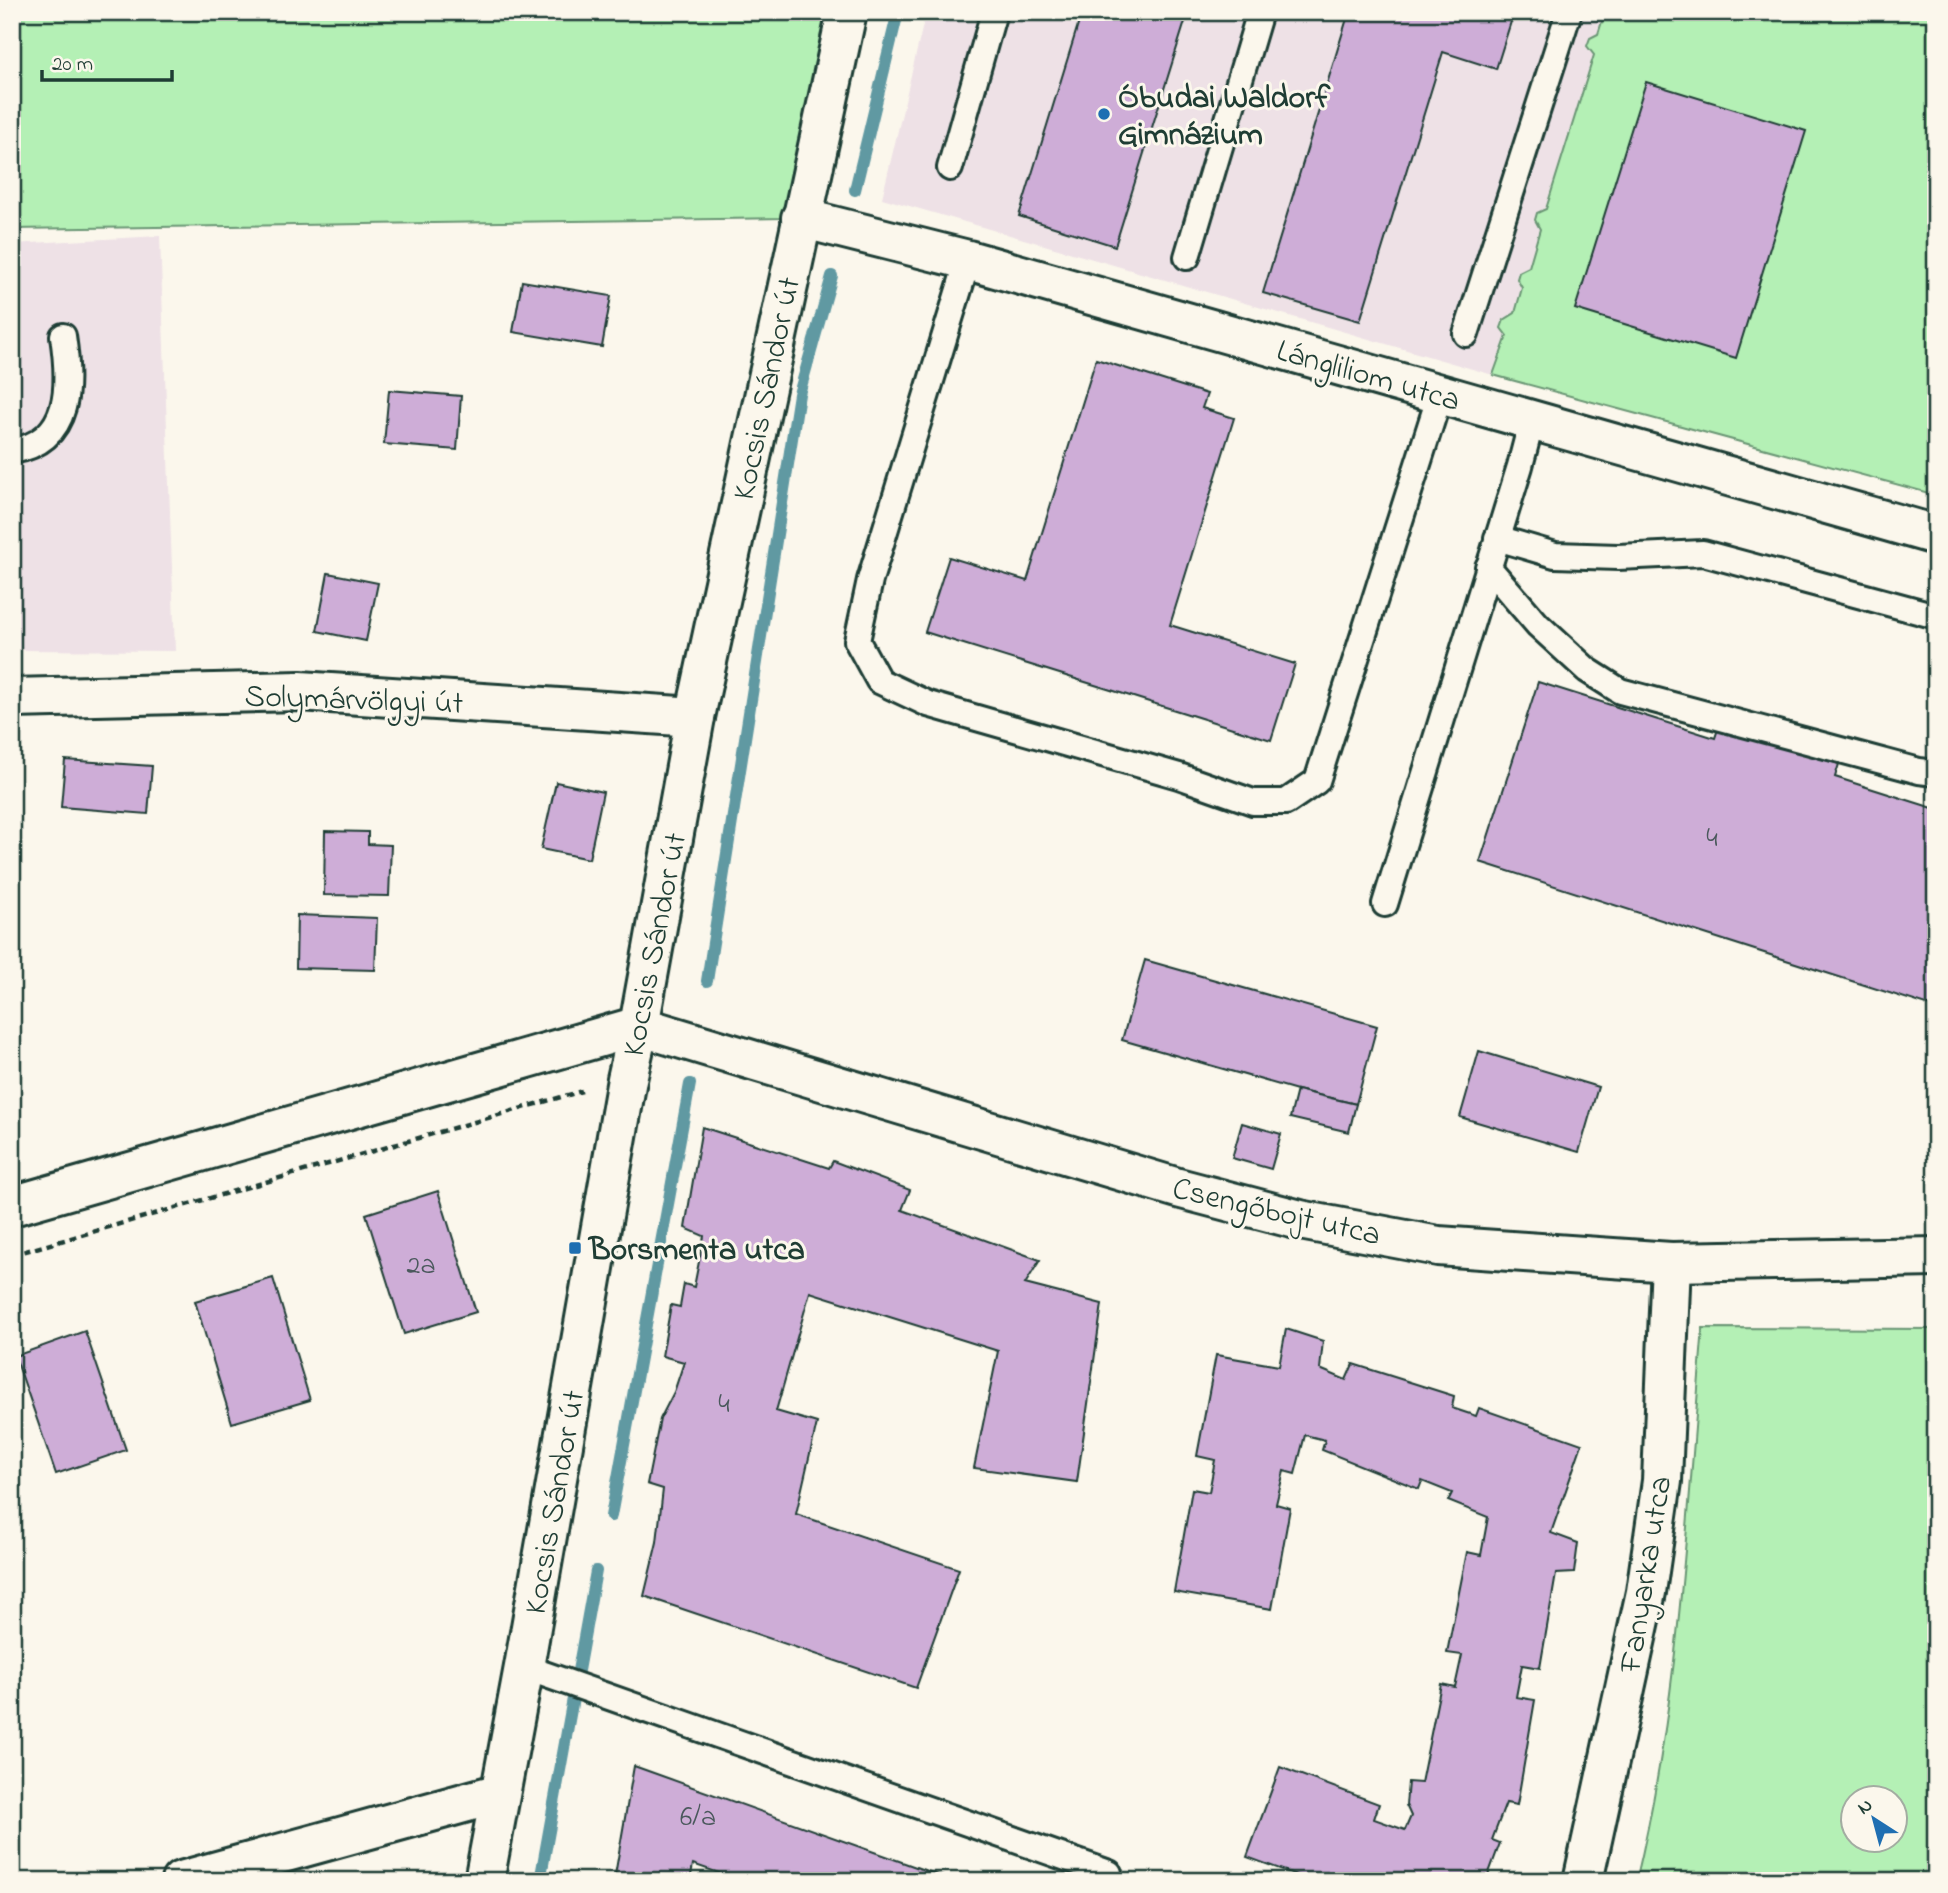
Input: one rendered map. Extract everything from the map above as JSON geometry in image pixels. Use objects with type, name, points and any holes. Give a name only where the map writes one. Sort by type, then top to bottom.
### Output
[{"type":"street","name":"Kocsis Sándor út","points":[[484,1881],[500,1793],[539,1672],[627,1079],[639,1027],[695,717],[847,12]]},
{"type":"street","name":"Lángliliom utca","points":[[802,218],[968,260],[1936,535]]},
{"type":"street","name":"Solymárvölgyi út","points":[[12,698],[300,691],[695,717]]},
{"type":"street","points":[[12,1206],[639,1027]]},
{"type":"street","name":"Csengőbojt utca","points":[[639,1027],[1178,1188],[1300,1220],[1438,1246],[1671,1262],[1936,1257]]},
{"type":"street","name":"Fanyarka utca","points":[[1583,1881],[1646,1592],[1662,1481],[1671,1262]]},
{"type":"street","points":[[181,1881],[500,1793]]},
{"type":"lane","points":[[950,168],[994,12]]},
{"type":"lane","points":[[1186,257],[1260,12]]},
{"type":"lane","points":[[1466,334],[1569,12]]},
{"type":"lane","points":[[968,260],[870,580],[857,641],[879,681],[928,704],[1179,776],[1253,802],[1286,802],[1317,781],[1440,395]]},
{"type":"lane","points":[[12,451],[41,441],[57,424],[68,392],[63,336]]},
{"type":"lane","points":[[1385,904],[1532,420]]},
{"type":"lane","points":[[1497,538],[1555,555],[1618,557],[1703,553],[1936,616]]},
{"type":"lane","points":[[1488,567],[1538,625],[1587,670],[1620,691],[1919,771],[1936,773]]},
{"type":"lane","points":[[539,1672],[1109,1873]]},
{"type":"path","points":[[12,1255],[627,1079]]},
{"type":"shaded area","points":[[926,12],[1605,12],[1598,34],[1588,46],[1594,55],[1546,209],[1537,214],[1535,220],[1540,229],[1528,267],[1519,272],[1522,288],[1515,313],[1503,320],[1501,328],[1507,336],[1493,375],[882,198]]},
{"type":"shaded area","points":[[160,236],[175,651],[12,650],[12,244]]},
{"type":"green space","points":[[12,12],[828,12],[784,218],[12,229]]},
{"type":"green space","points":[[1605,12],[1936,12],[1936,495],[1493,375],[1507,336],[1501,328],[1504,320],[1515,313],[1522,288],[1517,279],[1519,272],[1529,267],[1540,229],[1535,220],[1537,213],[1546,209],[1594,55],[1587,46],[1590,38],[1598,34]]},
{"type":"green space","points":[[1703,1328],[1936,1329],[1936,1881],[1636,1881],[1663,1744],[1686,1537]]},
{"type":"building","name":"Óbudai Waldorf Gimnázium","points":[[1082,12],[1188,12],[1115,246],[1019,216]]},
{"type":"building","points":[[1349,12],[1514,12],[1496,69],[1443,52],[1360,321],[1263,293]]},
{"type":"building","points":[[1646,82],[1806,131],[1736,358],[1575,309]]},
{"type":"building","points":[[522,281],[611,296],[602,347],[513,332]]},
{"type":"building","points":[[1096,359],[1207,394],[1202,408],[1234,418],[1170,625],[1295,664],[1271,740],[925,632],[949,557],[1027,581]]},
{"type":"building","points":[[389,390],[461,396],[457,450],[384,444]]},
{"type":"building","points":[[328,573],[378,583],[366,641],[317,631]]},
{"type":"building","points":[[1538,682],[1715,738],[1719,726],[1839,764],[1835,777],[1936,809],[1936,1008],[1480,862]]},
{"type":"building","points":[[65,760],[152,766],[148,814],[61,807]]},
{"type":"building","points":[[556,782],[603,792],[589,859],[541,849]]},
{"type":"building","points":[[325,831],[368,832],[368,844],[391,845],[389,896],[324,895]]},
{"type":"building","points":[[297,915],[377,918],[375,970],[296,968]]},
{"type":"building","points":[[1145,960],[1377,1026],[1356,1104],[1122,1040]]},
{"type":"building","points":[[1479,1051],[1598,1087],[1579,1152],[1460,1117]]},
{"type":"building","points":[[1297,1090],[1356,1104],[1349,1132],[1290,1118]]},
{"type":"building","points":[[1242,1123],[1281,1134],[1271,1169],[1232,1158]]},
{"type":"building","points":[[702,1127],[829,1168],[833,1161],[910,1190],[902,1210],[1040,1260],[1025,1284],[1102,1304],[1077,1482],[974,1468],[998,1351],[810,1292],[776,1411],[817,1423],[796,1514],[959,1569],[916,1688],[644,1596],[657,1542],[663,1489],[647,1484],[660,1419],[674,1392],[684,1362],[662,1356],[671,1305],[680,1307],[684,1284],[694,1287],[704,1236],[685,1228]]},
{"type":"building","points":[[438,1191],[476,1312],[404,1334],[366,1214]]},
{"type":"building","points":[[273,1278],[310,1400],[232,1423],[195,1301]]},
{"type":"building","points":[[1286,1329],[1323,1341],[1320,1369],[1346,1380],[1353,1364],[1454,1396],[1452,1408],[1476,1416],[1479,1408],[1582,1444],[1551,1533],[1578,1543],[1574,1573],[1556,1574],[1540,1668],[1522,1665],[1516,1697],[1535,1700],[1517,1805],[1506,1803],[1492,1840],[1500,1843],[1486,1881],[1313,1881],[1247,1857],[1280,1767],[1379,1804],[1374,1819],[1405,1830],[1411,1816],[1406,1805],[1408,1782],[1421,1783],[1441,1684],[1455,1687],[1462,1655],[1447,1653],[1467,1552],[1481,1555],[1488,1517],[1448,1501],[1452,1493],[1422,1481],[1419,1489],[1322,1450],[1325,1440],[1305,1435],[1295,1474],[1284,1471],[1276,1504],[1290,1508],[1272,1609],[1174,1592],[1192,1489],[1209,1492],[1215,1460],[1197,1456],[1216,1355],[1279,1366]]},
{"type":"building","points":[[85,1331],[126,1450],[56,1474],[15,1356]]},
{"type":"building","points":[[634,1766],[955,1881],[742,1881],[693,1864],[690,1881],[614,1881]]},
{"type":"waterway","points":[[855,190],[898,12]]},
{"type":"waterway","points":[[707,981],[799,394],[832,276]]},
{"type":"waterway","points":[[611,1516],[690,1084]]},
{"type":"waterway","points":[[540,1881],[596,1571]]},
{"type":"place","name":"Óbudai Waldorf Gimnázium","points":[[1104,114]]},
{"type":"place","name":"Borsmenta utca","points":[[575,1248]]}]
